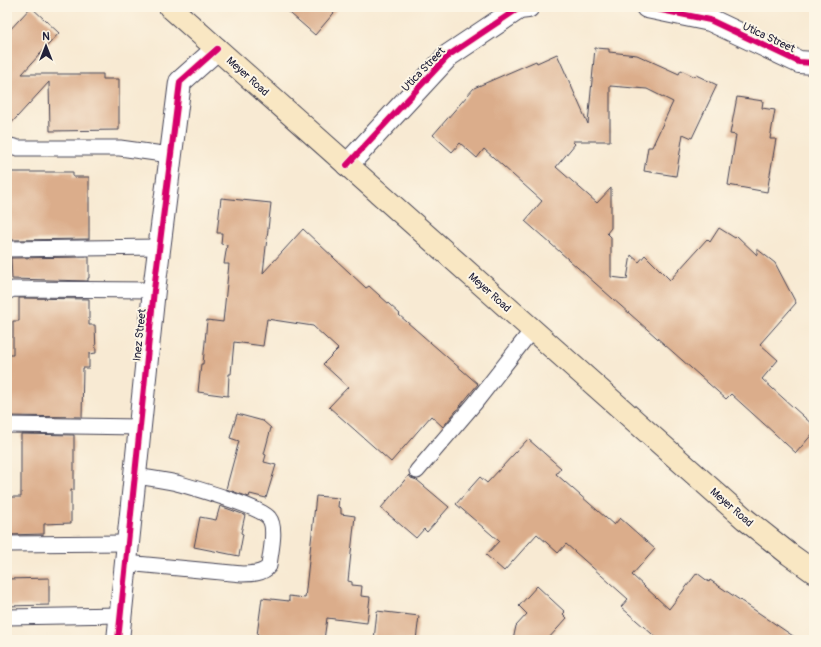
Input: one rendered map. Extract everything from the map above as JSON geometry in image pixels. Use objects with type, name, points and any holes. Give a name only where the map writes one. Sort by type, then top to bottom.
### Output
[{"type":"main road","name":"Meyer Road","points":[[170,7],[745,519],[814,572]]},
{"type":"street","name":"Utica Street","points":[[348,165],[449,55],[519,8],[528,7]]},
{"type":"street","name":"Utica Street","points":[[647,7],[710,20],[799,62],[814,63]]},
{"type":"street","name":"Inez Street","points":[[118,640],[154,290],[180,82],[217,49]]},
{"type":"lane","points":[[7,145],[18,148],[120,148],[170,155]]},
{"type":"lane","points":[[7,249],[159,247]]},
{"type":"lane","points":[[7,292],[13,289],[154,290]]},
{"type":"lane","points":[[418,471],[475,403],[532,330]]},
{"type":"lane","points":[[7,425],[140,427]]},
{"type":"lane","points":[[7,544],[127,553],[242,574],[257,573],[266,570],[269,566],[273,532],[272,523],[269,517],[253,507],[177,483],[135,476]]},
{"type":"lane","points":[[7,617],[120,615]]},
{"type":"building","points":[[31,7],[59,33],[22,74],[103,74],[103,79],[119,79],[119,130],[50,131],[49,82],[7,128],[7,33]]},
{"type":"building","points":[[283,7],[339,7],[315,35]]},
{"type":"building","points":[[595,48],[609,49],[609,52],[637,55],[679,74],[681,70],[717,85],[692,138],[683,134],[676,176],[644,171],[648,147],[652,147],[673,102],[647,89],[610,86],[610,141],[572,141],[575,144],[556,167],[597,203],[611,188],[611,228],[607,233],[611,237],[611,277],[627,279],[631,255],[639,262],[645,255],[670,280],[707,239],[710,242],[719,228],[735,238],[737,236],[757,255],[757,249],[775,263],[796,303],[760,344],[778,360],[762,379],[814,426],[814,432],[796,453],[731,394],[726,399],[525,221],[542,201],[484,149],[477,158],[460,143],[452,152],[433,135],[474,88],[536,61],[537,63],[557,54],[588,124]]},
{"type":"building","points":[[737,97],[763,101],[762,108],[775,110],[770,139],[776,139],[767,192],[728,185],[736,135],[730,134]]},
{"type":"building","points":[[7,172],[73,172],[73,177],[89,177],[89,239],[11,240],[10,229],[7,229]]},
{"type":"building","points":[[221,198],[271,203],[263,273],[303,229],[366,288],[369,286],[400,314],[399,315],[478,384],[443,427],[431,416],[391,462],[329,407],[348,387],[323,364],[338,349],[313,326],[267,319],[263,346],[234,342],[231,374],[229,374],[228,396],[198,392],[201,364],[203,364],[207,320],[223,322],[229,264],[224,264],[227,245],[221,244],[222,233],[217,233]]},
{"type":"building","points":[[89,257],[88,281],[12,279],[11,258]]},
{"type":"building","points":[[19,298],[89,299],[89,325],[95,325],[96,353],[89,354],[89,368],[83,368],[82,417],[7,416],[7,355],[13,355],[13,321],[19,321]]},
{"type":"building","points":[[237,414],[263,421],[271,428],[264,454],[266,455],[264,462],[276,465],[266,498],[250,494],[249,497],[226,489],[239,441],[230,438]]},
{"type":"building","points":[[21,434],[74,435],[74,490],[71,490],[71,523],[44,524],[44,534],[7,535],[7,497],[21,497]]},
{"type":"building","points":[[528,439],[561,468],[556,474],[614,525],[620,518],[655,549],[632,575],[669,609],[697,573],[709,582],[710,580],[799,640],[659,640],[621,607],[628,599],[566,544],[558,553],[537,534],[504,571],[486,555],[499,541],[456,504],[480,477],[487,483]]},
{"type":"building","points":[[409,475],[449,507],[427,532],[424,529],[416,538],[381,508]]},
{"type":"building","points":[[316,496],[339,498],[338,507],[341,508],[341,514],[355,516],[348,581],[352,582],[352,585],[362,586],[361,596],[370,597],[367,623],[327,618],[324,640],[303,640],[257,635],[262,598],[289,601],[289,596],[305,598]]},
{"type":"building","points":[[220,506],[245,515],[241,533],[243,534],[239,556],[194,547],[200,517],[216,520]]},
{"type":"building","points":[[49,578],[49,605],[7,606],[7,579]]},
{"type":"building","points":[[537,586],[565,612],[563,614],[567,618],[547,640],[513,640],[516,626],[527,614],[519,606]]},
{"type":"building","points":[[377,611],[419,616],[416,640],[374,640]]},
{"type":"cycle path","points":[[347,165],[449,55],[519,8],[528,7]]},
{"type":"cycle path","points":[[647,7],[710,20],[799,62],[814,63]]},
{"type":"cycle path","points":[[118,640],[154,290],[180,82],[217,49]]}]
